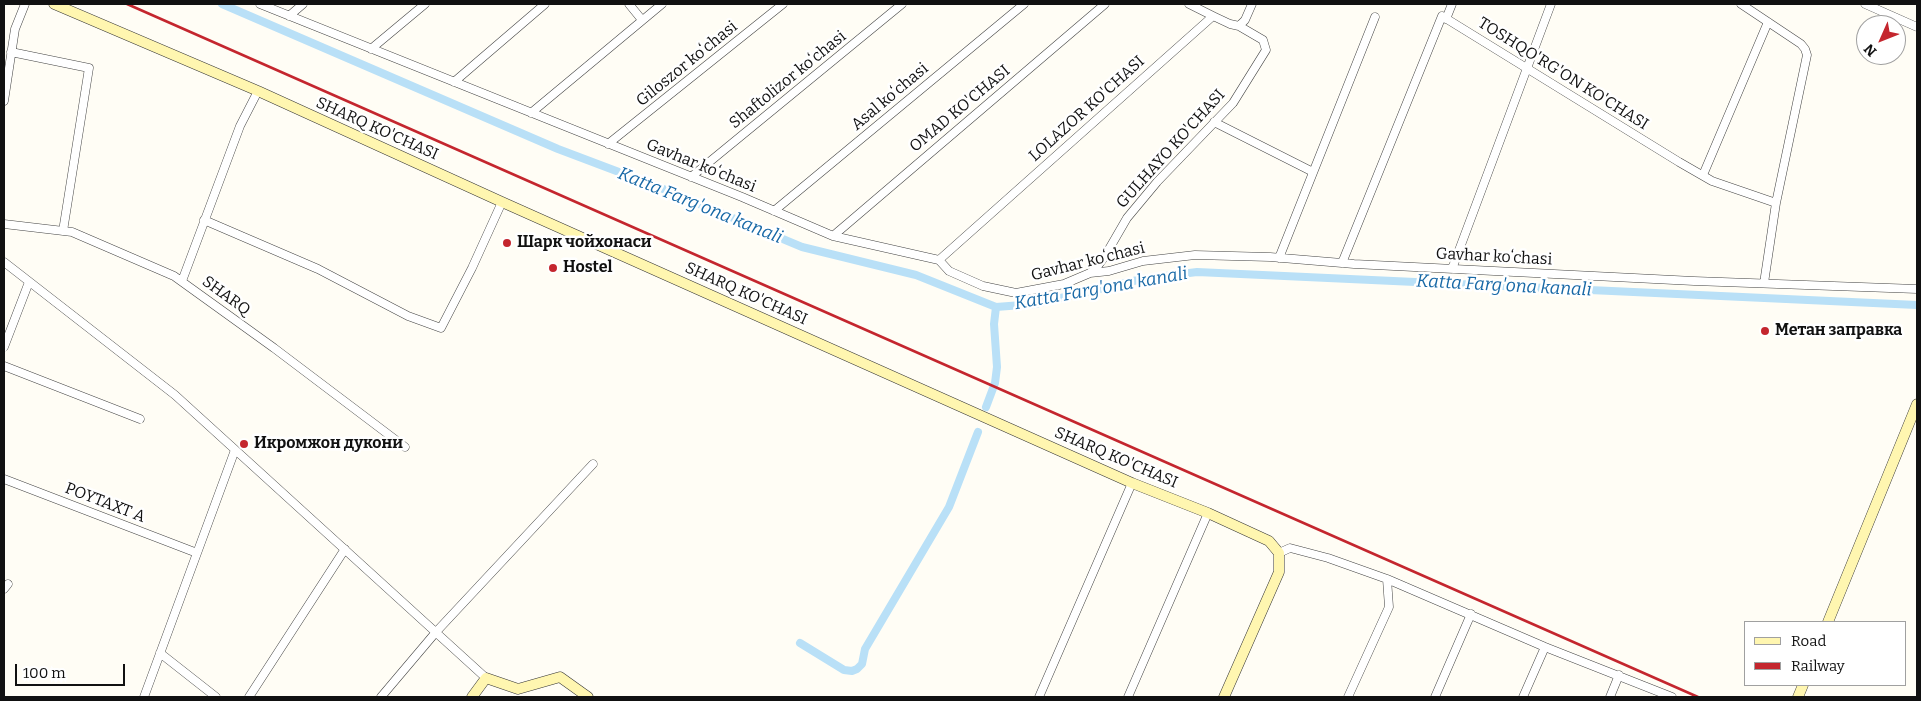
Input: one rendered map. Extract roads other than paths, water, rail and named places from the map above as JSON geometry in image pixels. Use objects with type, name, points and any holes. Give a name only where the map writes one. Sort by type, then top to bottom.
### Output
[{"type":"main road","name":"SHARQ KO'CHASI","points":[[54,4],[258,91],[1132,483],[1208,513],[1265,539],[1272,543],[1279,553]]},
{"type":"main road","points":[[1828,621],[1917,404]]},
{"type":"main road","points":[[1224,697],[1278,575],[1280,565],[1279,553]]},
{"type":"main road","points":[[472,697],[486,678],[518,689],[560,677],[588,697]]},
{"type":"street","points":[[4,101],[15,29],[25,4]]},
{"type":"street","name":"Gavhar koʻchasi","points":[[260,4],[833,236],[938,260],[949,270],[984,286],[1016,293],[1064,284],[1090,272],[1109,271],[1143,261],[1195,255],[1694,281],[1917,289]]},
{"type":"street","points":[[289,16],[303,4]]},
{"type":"street","points":[[371,49],[425,4]]},
{"type":"street","points":[[454,82],[545,4]]},
{"type":"street","points":[[629,4],[642,20]]},
{"type":"street","points":[[531,113],[662,4]]},
{"type":"street","name":"Giloszor koʻchasi","points":[[608,144],[782,4]]},
{"type":"street","name":"Shaftolizor koʻchasi","points":[[691,177],[902,4]]},
{"type":"street","name":"Asal koʻchasi","points":[[774,211],[1024,4]]},
{"type":"street","name":"OMAD KO'CHASI","points":[[833,236],[1105,4]]},
{"type":"street","points":[[1189,4],[1230,24],[1239,26],[1245,20],[1252,4]]},
{"type":"street","points":[[1342,263],[1442,16],[1446,19],[1452,4]]},
{"type":"street","points":[[1452,268],[1551,4]]},
{"type":"street","points":[[1741,4],[1801,44],[1807,54],[1776,203],[1764,283]]},
{"type":"street","points":[[1865,4],[1917,26]]},
{"type":"street","name":"LOLAZOR KO'CHASI","points":[[938,260],[1213,16]]},
{"type":"street","points":[[1279,258],[1375,17]]},
{"type":"street","name":"TOSHQO'RG'ON KO'CHASI","points":[[1446,19],[1712,181],[1776,203]]},
{"type":"street","points":[[1703,175],[1768,22]]},
{"type":"street","name":"GULHAYO KO'CHASI","points":[[1090,272],[1094,271],[1127,218],[1157,182],[1233,103],[1266,50],[1263,40],[1239,26]]},
{"type":"street","points":[[11,52],[88,68],[63,231]]},
{"type":"street","points":[[182,281],[240,126],[258,91]]},
{"type":"street","points":[[1214,122],[1313,172]]},
{"type":"street","points":[[204,220],[318,269],[408,316],[441,328],[472,268],[502,202]]},
{"type":"street","name":"SHARQ","points":[[4,224],[72,232],[174,276],[274,348],[405,447]]},
{"type":"street","points":[[4,262],[175,395],[486,678]]},
{"type":"street","points":[[4,347],[29,282]]},
{"type":"street","points":[[4,366],[140,419]]},
{"type":"street","points":[[144,697],[235,450]]},
{"type":"street","points":[[381,697],[436,632],[593,464]]},
{"type":"street","name":"POYTAXT A","points":[[4,479],[197,553]]},
{"type":"street","points":[[1039,697],[1132,483]]},
{"type":"street","points":[[1128,697],[1208,513]]},
{"type":"street","points":[[1279,553],[1290,548],[1328,558],[1386,579],[1545,647],[1672,697]]},
{"type":"street","points":[[249,697],[344,549]]},
{"type":"street","points":[[1348,697],[1389,607],[1386,579]]},
{"type":"street","points":[[1435,697],[1471,614]]},
{"type":"street","points":[[1523,697],[1545,647]]},
{"type":"street","points":[[160,652],[216,697]]},
{"type":"street","points":[[1610,697],[1619,675]]},
{"type":"waterway","name":"Katta Farg'ona kanali","points":[[222,4],[558,149],[656,186],[802,247],[916,275],[996,307],[1035,304],[1142,279],[1197,272],[1917,305]]},
{"type":"waterway","points":[[986,407],[995,383],[997,367],[994,324],[996,307]]},
{"type":"waterway","points":[[800,643],[844,670],[852,671],[862,664],[865,649],[949,507],[978,432]]},
{"type":"railway","points":[[127,4],[1698,697]]},
{"type":"place","name":"Шарк чойхонаси","points":[[507,243]]},
{"type":"place","name":"Hostel","points":[[553,268]]},
{"type":"place","name":"Метан заправка","points":[[1765,331]]},
{"type":"place","name":"Икромжон дукони","points":[[244,444]]}]
